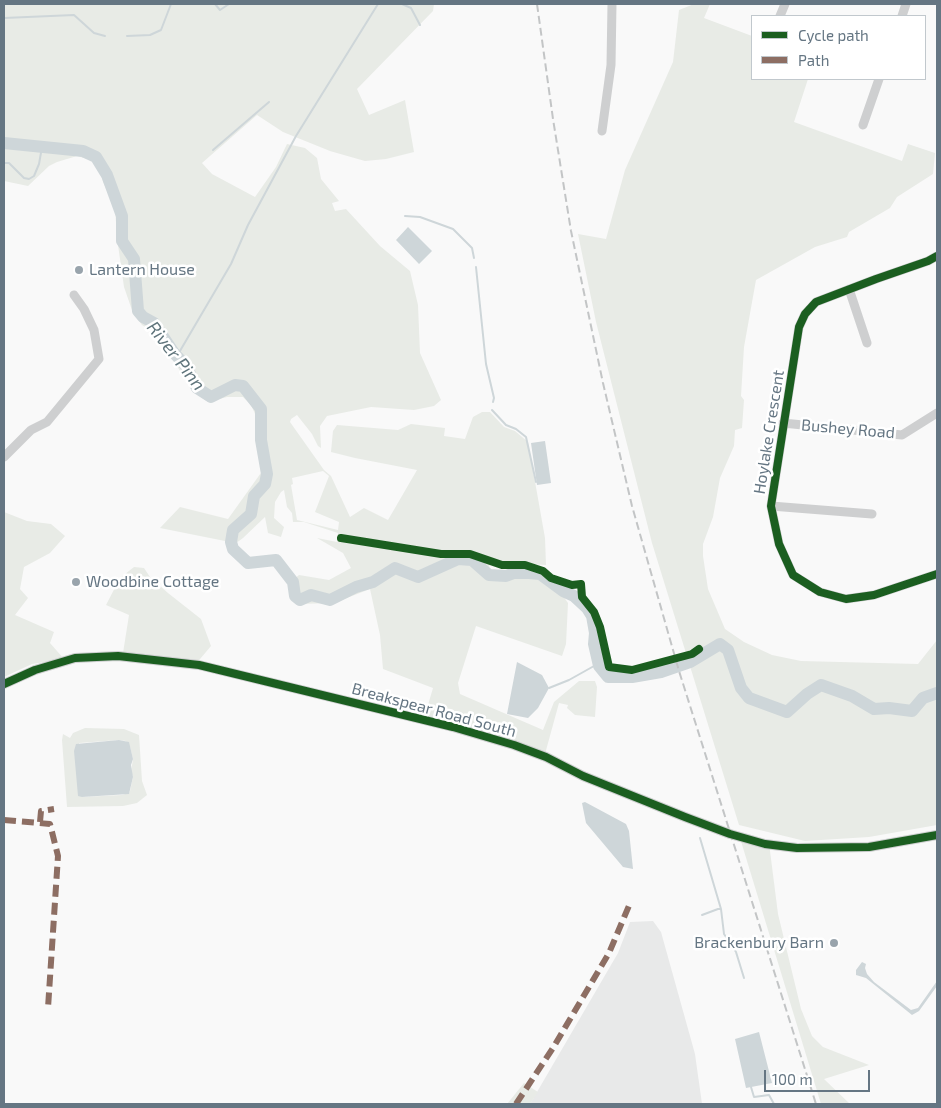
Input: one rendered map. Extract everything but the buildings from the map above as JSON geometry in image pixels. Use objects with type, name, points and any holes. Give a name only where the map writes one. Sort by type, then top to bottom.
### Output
[{"type":"street","points":[[602,131],[610,65],[612,4]]},
{"type":"street","points":[[863,125],[879,80]]},
{"type":"street","name":"Hoylake Crescent","points":[[937,256],[816,302],[805,314],[799,327],[771,506],[779,544],[793,575],[820,592],[846,598],[874,595],[937,574]]},
{"type":"street","points":[[850,289],[867,343]]},
{"type":"street","points":[[4,457],[31,430],[47,422],[99,360],[94,330],[84,309],[74,295]]},
{"type":"street","name":"Bushey Road","points":[[783,423],[902,435],[937,413]]},
{"type":"street","points":[[771,506],[872,514]]},
{"type":"street","name":"Breakspear Road South","points":[[4,684],[35,670],[75,658],[118,656],[199,666],[453,727],[514,745],[546,757],[592,779],[685,818],[765,844],[797,848],[869,848],[937,835]]},
{"type":"shaded area","points":[[4,4],[434,4],[433,11],[357,89],[369,115],[405,100],[414,152],[386,159],[365,161],[330,151],[283,132],[257,115],[202,163],[212,174],[255,197],[276,167],[287,144],[305,148],[317,158],[321,179],[339,201],[332,203],[335,211],[346,209],[380,246],[410,271],[418,305],[420,353],[441,400],[434,406],[414,410],[371,407],[327,416],[320,426],[321,448],[297,415],[290,422],[324,470],[331,476],[350,517],[364,508],[388,520],[417,470],[331,452],[333,431],[337,425],[398,430],[411,424],[445,428],[444,436],[465,439],[473,417],[482,412],[490,412],[504,427],[515,431],[528,442],[545,538],[546,565],[504,563],[491,558],[487,577],[495,579],[515,575],[539,576],[561,593],[568,603],[566,644],[562,656],[476,626],[458,683],[460,694],[543,730],[554,702],[579,681],[595,681],[597,687],[595,717],[575,715],[567,708],[568,705],[559,703],[545,754],[480,730],[425,715],[433,688],[383,669],[380,635],[370,589],[334,603],[298,604],[292,597],[289,583],[299,575],[329,580],[351,568],[343,553],[317,538],[337,542],[338,533],[304,522],[293,522],[292,513],[287,507],[284,490],[275,502],[274,518],[284,527],[281,537],[268,533],[265,517],[228,549],[225,541],[160,528],[180,507],[228,519],[263,470],[255,427],[256,416],[251,405],[243,397],[227,397],[208,402],[194,392],[155,333],[142,325],[133,313],[124,287],[115,207],[103,182],[100,170],[94,161],[77,156],[57,162],[49,166],[28,186],[4,181]],"holes":[[[323,471],[329,476],[315,512],[339,522],[338,530],[297,520],[291,485],[293,484],[292,478]]]},
{"type":"shaded area","points":[[694,4],[710,4],[704,18],[751,36],[751,80],[808,80],[794,122],[902,161],[908,144],[935,153],[933,174],[897,197],[890,208],[849,232],[847,237],[815,247],[756,280],[744,347],[741,396],[744,400],[742,428],[735,430],[734,446],[720,478],[713,517],[703,544],[703,556],[708,589],[725,629],[744,642],[772,655],[801,661],[918,664],[937,640],[937,825],[869,837],[805,841],[739,825],[652,543],[596,322],[578,234],[606,239],[625,170],[673,62],[679,10]]},
{"type":"shaded area","points":[[408,227],[432,251],[419,264],[396,240]]},
{"type":"shaded area","points":[[545,441],[551,483],[537,485],[531,443]]},
{"type":"shaded area","points":[[4,512],[27,521],[51,524],[65,536],[50,553],[24,567],[20,589],[28,598],[15,615],[54,632],[50,643],[64,659],[32,664],[4,677]]},
{"type":"shaded area","points":[[134,567],[144,568],[150,577],[201,619],[211,646],[195,665],[123,653],[129,615],[106,605],[120,578]]},
{"type":"shaded area","points":[[517,662],[542,675],[549,688],[538,708],[528,718],[507,714]]},
{"type":"shaded area","points":[[85,728],[124,729],[139,735],[142,781],[147,795],[137,803],[123,806],[67,807],[62,740],[63,734],[70,738],[73,733]],"holes":[[[126,741],[130,747],[133,759],[131,772],[133,777],[129,793],[82,797],[79,743]]]},
{"type":"shaded area","points":[[119,740],[129,742],[133,759],[131,765],[133,777],[129,794],[78,796],[74,751],[76,744]]},
{"type":"shaded area","points":[[585,802],[626,824],[629,831],[633,869],[623,867],[586,823],[582,803]]},
{"type":"shaded area","points":[[740,838],[769,843],[778,914],[801,1009],[812,1036],[823,1047],[869,1065],[824,1079],[850,1104],[821,1104]]},
{"type":"shaded area","points":[[653,921],[661,932],[695,1054],[702,1104],[530,1104],[618,953],[630,922]]},
{"type":"shaded area","points":[[862,962],[866,964],[867,974],[874,982],[911,1010],[918,1008],[937,981],[937,986],[919,1011],[912,1015],[866,978],[856,975],[856,970]]},
{"type":"shaded area","points":[[759,1032],[772,1083],[746,1088],[735,1039]]},
{"type":"shaded area","points":[[524,1083],[538,1092],[530,1104],[507,1104]]},
{"type":"waterway","points":[[127,36],[150,35],[161,30],[171,4]]},
{"type":"waterway","points":[[215,4],[220,10],[229,4]]},
{"type":"waterway","points":[[177,356],[231,264],[248,225],[296,136],[378,4]]},
{"type":"waterway","points":[[402,4],[411,8],[420,25]]},
{"type":"waterway","points":[[4,18],[74,15],[94,33],[105,36]]},
{"type":"waterway","points":[[213,150],[269,102]]},
{"type":"waterway","name":"River Pinn","points":[[4,143],[83,151],[96,157],[107,175],[122,216],[122,241],[134,259],[138,311],[143,317],[154,323],[174,353],[186,366],[197,388],[211,397],[235,385],[243,386],[261,409],[261,440],[267,474],[265,484],[254,496],[251,514],[233,530],[231,542],[233,549],[248,563],[276,560],[293,582],[295,596],[300,600],[311,595],[330,600],[356,587],[373,582],[395,568],[418,577],[458,559],[472,560],[489,575],[506,576],[514,573],[540,574],[563,591],[574,596],[587,608],[592,616],[595,633],[594,644],[599,666],[608,677],[632,677],[661,672],[690,662],[720,644],[728,650],[741,688],[749,698],[787,712],[807,694],[821,685],[852,696],[874,709],[889,708],[912,711],[923,698],[937,693]]},
{"type":"waterway","points":[[4,163],[9,163],[24,178],[29,179],[34,176],[39,164],[42,147]]},
{"type":"waterway","points":[[405,216],[420,217],[453,229],[472,248],[474,258]]},
{"type":"waterway","points":[[476,267],[486,364],[494,398],[493,402]]},
{"type":"waterway","points":[[492,410],[506,425],[516,429],[526,437],[536,482]]},
{"type":"waterway","points":[[549,688],[569,680],[594,666],[599,666]]},
{"type":"waterway","points":[[700,838],[721,909]]},
{"type":"waterway","points":[[702,915],[721,909],[724,934],[736,952],[744,978]]},
{"type":"waterway","points":[[751,1087],[754,1097],[769,1095],[774,1104]]},
{"type":"railway","points":[[537,4],[571,231],[603,383],[632,506],[679,671],[816,1104]]},
{"type":"marked path","points":[[40,822],[41,811],[54,809]]},
{"type":"marked path","points":[[4,820],[50,824],[58,856],[48,1008]]},
{"type":"marked path","points":[[516,1104],[553,1048],[609,953],[631,901]]},
{"type":"cycle path","points":[[937,256],[816,302],[805,314],[799,327],[771,506],[779,544],[793,575],[820,592],[846,599],[874,595],[937,574]]},
{"type":"cycle path","points":[[341,538],[441,554],[470,554],[502,565],[525,565],[543,571],[551,578],[572,585],[581,584],[582,597],[594,612],[600,627],[609,667],[632,670],[692,654],[699,649]]},
{"type":"cycle path","points":[[4,684],[35,670],[75,658],[118,656],[199,665],[453,727],[514,745],[546,757],[583,776],[685,817],[730,834],[765,844],[797,848],[869,847],[937,835]]},
{"type":"place","name":"Lantern House","points":[[79,270]]},
{"type":"place","name":"Woodbine Cottage","points":[[76,582]]},
{"type":"place","name":"Brackenbury Barn","points":[[834,943]]}]
